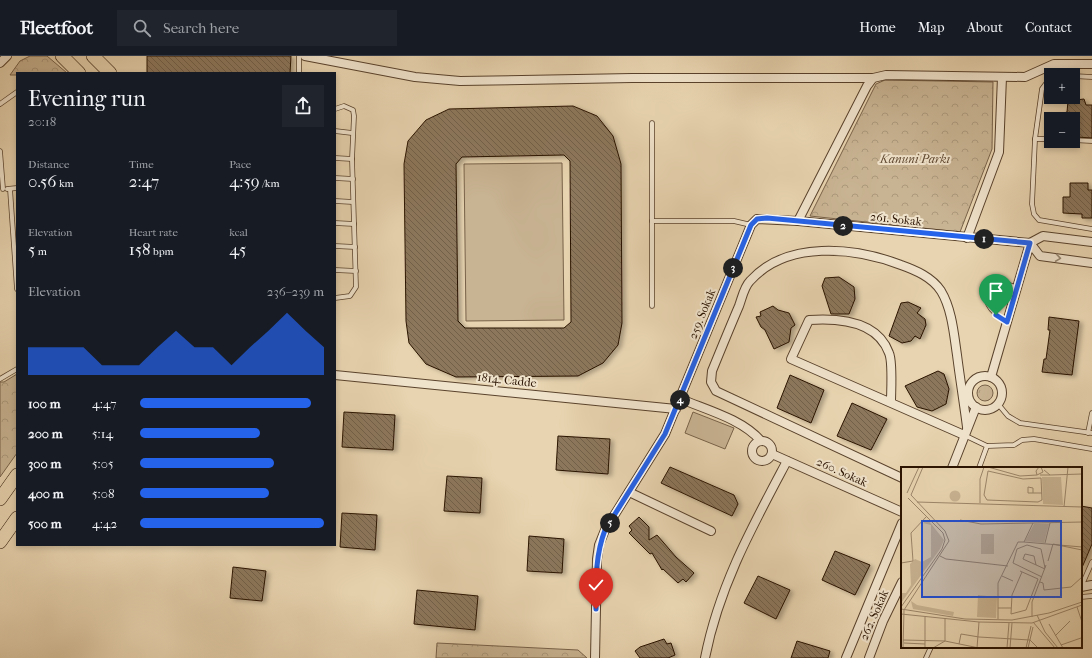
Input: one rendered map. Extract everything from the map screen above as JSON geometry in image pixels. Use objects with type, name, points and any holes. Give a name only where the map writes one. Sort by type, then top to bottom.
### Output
[{"type":"main road","points":[[62,56],[78,72]]},
{"type":"main road","points":[[94,56],[109,72]]},
{"type":"main road","points":[[0,499],[16,476]]},
{"type":"main road","points":[[0,542],[16,519]]},
{"type":"street","points":[[0,63],[7,56]]},
{"type":"street","points":[[305,56],[415,77],[460,81],[632,78],[873,78],[886,75],[1002,77],[1031,76],[1046,66],[1054,64],[1092,64]]},
{"type":"street","points":[[967,238],[999,152],[1002,77]]},
{"type":"street","points":[[751,225],[757,219],[798,221],[867,86],[873,78]]},
{"type":"street","name":"261. Sokak","points":[[798,221],[1030,243],[1043,236],[1092,242]]},
{"type":"street","name":"259. Sokak","points":[[595,658],[597,559],[599,545],[605,530],[665,434],[681,399],[751,225]]},
{"type":"street","points":[[1030,243],[1040,256],[1092,263]]},
{"type":"street","points":[[991,377],[1030,243]]},
{"type":"street","points":[[901,478],[716,390],[712,382],[712,370],[748,282],[762,269],[777,260],[796,254],[822,251],[849,252],[872,255],[910,268],[931,280],[941,291],[949,312],[966,431]]},
{"type":"street","points":[[891,402],[890,354],[883,341],[875,332],[860,324],[844,321],[827,319],[809,320],[791,359],[891,402],[966,431]]},
{"type":"street","name":"1814. Cadde","points":[[336,375],[676,409]]},
{"type":"street","points":[[980,377],[991,377],[996,380],[1002,390],[1002,396],[998,404],[991,409],[986,410],[976,407],[969,399],[969,388],[971,383],[980,377]]},
{"type":"street","name":"260. Sokak","points":[[681,399],[742,425],[753,432],[761,441],[770,445],[772,454],[901,512]]},
{"type":"street","points":[[952,467],[976,407]]},
{"type":"street","points":[[761,441],[754,447],[754,456],[759,460],[765,461],[772,454]]},
{"type":"street","points":[[705,658],[722,594],[741,546],[787,461]]},
{"type":"street","points":[[629,492],[711,531]]},
{"type":"street","points":[[846,658],[901,525]]},
{"type":"street","name":"262. Sokak","points":[[868,658],[883,620],[901,584]]},
{"type":"street","points":[[1082,587],[1092,585]]},
{"type":"lane","points":[[299,56],[299,72]]},
{"type":"lane","points":[[1080,76],[1092,77]]},
{"type":"lane","points":[[1044,86],[1042,89],[1035,139],[1032,204],[1034,214],[1039,220],[1092,229]]},
{"type":"lane","points":[[0,104],[16,93]]},
{"type":"lane","points":[[336,109],[344,106],[353,110],[354,116],[352,133],[352,159],[356,271],[356,287],[350,296],[336,298]]},
{"type":"lane","points":[[652,123],[652,306]]},
{"type":"lane","points":[[336,131],[352,133]]},
{"type":"lane","points":[[1035,139],[1044,140]]},
{"type":"lane","points":[[1080,140],[1092,141]]},
{"type":"lane","points":[[0,152],[1,189],[16,188]]},
{"type":"lane","points":[[336,158],[352,159]]},
{"type":"lane","points":[[336,178],[353,179]]},
{"type":"lane","points":[[10,189],[16,275]]},
{"type":"lane","points":[[336,201],[353,202]]},
{"type":"lane","points":[[652,221],[734,222],[751,225]]},
{"type":"lane","points":[[336,222],[354,224]]},
{"type":"lane","points":[[336,246],[355,248]]},
{"type":"lane","points":[[336,270],[356,271]]},
{"type":"lane","points":[[1007,322],[996,315],[990,308],[986,298],[988,289],[994,283],[1005,283],[1017,288]]},
{"type":"lane","points":[[0,379],[16,370]]},
{"type":"lane","points":[[998,404],[1008,416],[1020,423],[1090,433],[1092,413]]},
{"type":"lane","points":[[966,431],[987,446],[1014,445],[1022,440],[1034,439],[1092,449]]},
{"type":"lane","points":[[979,467],[987,446]]},
{"type":"lane","points":[[1082,585],[1092,562]]},
{"type":"lane","points":[[1082,598],[1092,596]]},
{"type":"lane","points":[[926,658],[931,648]]},
{"type":"green space","points":[[30,56],[47,56],[66,72],[16,72],[16,75],[10,75],[20,61]]},
{"type":"green space","name":"Kanuni Parkı","points":[[885,80],[993,82],[992,149],[960,232],[810,216],[876,84]]},
{"type":"green space","points":[[562,163],[564,320],[466,321],[464,164]]},
{"type":"green space","points":[[16,375],[16,454],[0,477],[0,382],[4,382]]},
{"type":"green space","points":[[985,385],[991,387],[993,393],[991,399],[985,401],[979,399],[977,393],[979,387]]},
{"type":"green space","points":[[693,412],[734,428],[725,449],[685,433]]},
{"type":"green space","points":[[437,643],[578,650],[587,658],[436,658]]},
{"type":"building","points":[[147,56],[291,56],[290,72],[147,72]]},
{"type":"building","points":[[1084,99],[1086,105],[1092,105],[1092,138],[1080,137],[1080,112],[1067,112],[1068,104],[1080,104],[1080,100]]},
{"type":"building","points":[[573,106],[597,116],[613,136],[621,164],[622,323],[618,345],[603,363],[578,376],[456,377],[426,364],[409,343],[406,321],[404,164],[408,141],[426,120],[449,109]],"holes":[[[564,155],[570,161],[571,322],[564,328],[465,328],[458,321],[456,164],[462,157]]]},
{"type":"building","points":[[1070,183],[1088,183],[1088,190],[1092,190],[1092,218],[1082,218],[1082,214],[1063,213],[1063,197],[1070,197]]},
{"type":"building","points":[[839,277],[854,287],[855,299],[849,314],[831,314],[822,286],[825,278]]},
{"type":"building","points":[[908,302],[921,308],[917,313],[925,319],[926,325],[920,339],[915,336],[911,341],[902,343],[889,336],[901,303]]},
{"type":"building","points":[[773,306],[778,310],[789,313],[795,325],[791,328],[789,342],[774,349],[765,330],[761,327],[756,317],[761,316],[760,312]]},
{"type":"building","points":[[1049,317],[1079,321],[1072,375],[1042,372],[1044,359],[1046,359],[1050,330],[1048,330]]},
{"type":"building","points":[[938,371],[944,374],[949,389],[946,404],[932,411],[917,407],[905,386]]},
{"type":"building","points":[[790,375],[824,390],[811,423],[777,408]]},
{"type":"building","points":[[852,403],[887,419],[871,450],[837,436]]},
{"type":"building","points":[[344,412],[395,415],[393,450],[342,447]]},
{"type":"building","points":[[558,436],[610,439],[608,474],[556,470]]},
{"type":"building","points":[[670,467],[734,495],[738,504],[732,516],[661,483]]},
{"type":"building","points":[[447,476],[482,478],[480,513],[444,511]]},
{"type":"building","points":[[1082,506],[1092,508],[1092,544],[1082,568]]},
{"type":"building","points":[[342,513],[377,515],[375,550],[340,547]]},
{"type":"building","points":[[639,517],[649,527],[649,540],[657,535],[676,557],[694,573],[686,582],[683,579],[678,583],[663,569],[662,570],[652,553],[650,554],[629,533],[632,530],[629,526]]},
{"type":"building","points":[[529,536],[564,539],[562,573],[527,571]]},
{"type":"building","points":[[835,551],[870,565],[855,595],[822,580]]},
{"type":"building","points":[[233,567],[266,571],[262,601],[230,598]]},
{"type":"building","points":[[758,576],[790,590],[776,619],[744,603]]},
{"type":"building","points":[[417,590],[478,596],[475,630],[414,624]]},
{"type":"building","points":[[664,639],[667,644],[671,643],[675,655],[668,658],[640,658],[635,651],[640,647]]},
{"type":"building","points":[[797,641],[830,651],[828,658],[791,658]]},
{"type":"route","points":[[596,609],[597,559],[599,545],[605,530],[665,434],[751,225],[757,219],[767,218],[1030,243],[1007,322],[996,315]]}]
